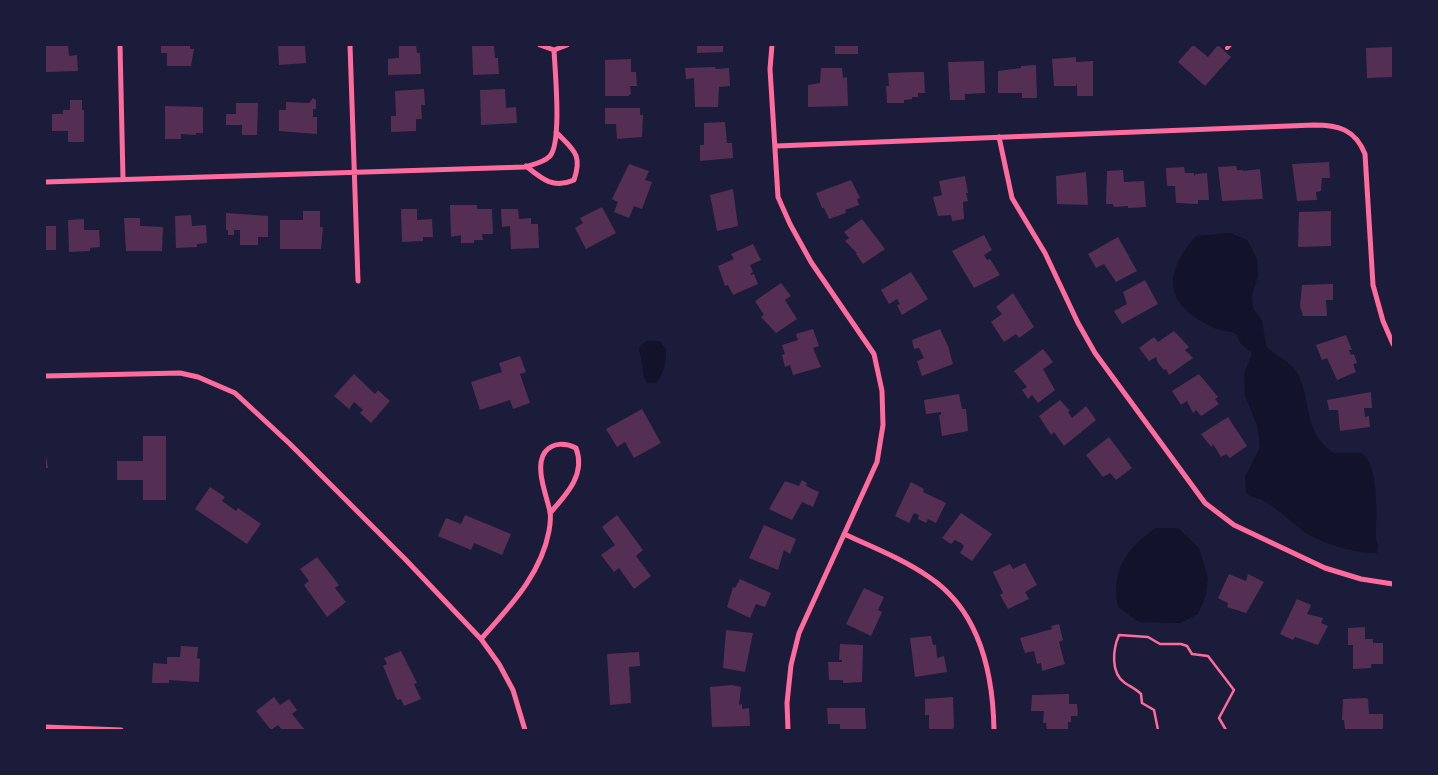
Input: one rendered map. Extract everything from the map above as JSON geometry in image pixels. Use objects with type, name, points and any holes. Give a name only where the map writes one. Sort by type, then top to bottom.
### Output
[{"type":"street","points":[[120,45],[123,179]]},
{"type":"street","points":[[350,45],[358,281]]},
{"type":"street","points":[[540,45],[554,50],[567,45]]},
{"type":"street","points":[[772,45],[770,69],[778,197],[788,221],[811,262],[874,354],[882,391],[883,425],[877,462],[798,633],[791,665],[787,701],[788,730]]},
{"type":"street","points":[[45,182],[526,166],[540,163],[550,155],[556,132],[554,50]]},
{"type":"street","points":[[776,146],[1325,125],[1344,128],[1361,144],[1365,154],[1373,285],[1383,321],[1393,344]]},
{"type":"street","points":[[526,166],[547,183],[566,183],[574,180],[578,166],[577,154],[556,132]]},
{"type":"street","points":[[999,137],[1012,198],[1045,253],[1078,322],[1101,360],[1205,503],[1234,525],[1325,568],[1361,579],[1393,584]]},
{"type":"street","points":[[45,376],[180,373],[198,377],[235,393],[290,444],[405,559],[481,639],[513,690],[525,730]]},
{"type":"street","points":[[481,639],[524,590],[538,562],[548,532],[550,513],[542,483],[542,461],[545,452],[561,444],[570,445],[576,448],[581,460],[578,475],[550,513]]},
{"type":"street","points":[[844,534],[930,577],[949,594],[964,612],[978,636],[987,665],[992,688],[994,730]]},
{"type":"street","points":[[45,727],[121,730]]},
{"type":"path","points":[[1158,730],[1154,710],[1142,703],[1142,694],[1134,687],[1124,683],[1116,672],[1114,655],[1119,636],[1148,637],[1160,644],[1181,644],[1188,646],[1192,654],[1208,656],[1234,690],[1219,718],[1226,730]]},
{"type":"shaded area","points":[[1230,233],[1247,240],[1257,259],[1258,276],[1252,296],[1253,308],[1262,320],[1266,346],[1289,363],[1296,371],[1301,382],[1312,425],[1317,435],[1324,445],[1334,453],[1361,453],[1367,459],[1376,492],[1377,553],[1349,550],[1319,540],[1303,531],[1278,510],[1246,492],[1245,477],[1260,447],[1257,425],[1245,396],[1244,374],[1252,353],[1241,344],[1236,334],[1217,329],[1187,311],[1178,301],[1174,290],[1173,278],[1184,251],[1196,236]]},
{"type":"shaded area","points":[[646,341],[659,341],[666,349],[664,367],[656,383],[647,383],[644,376],[639,348]]},
{"type":"shaded area","points":[[1156,528],[1178,528],[1199,548],[1208,578],[1206,595],[1198,614],[1180,623],[1139,622],[1118,607],[1117,582],[1123,561],[1136,544]]},
{"type":"building","points":[[45,45],[68,45],[69,56],[77,55],[78,71],[46,72]]},
{"type":"building","points":[[161,45],[190,45],[190,49],[194,49],[191,66],[167,66],[167,53],[161,53]]},
{"type":"building","points":[[278,45],[305,45],[306,63],[279,65]]},
{"type":"building","points":[[399,45],[416,45],[417,53],[420,53],[421,74],[388,75],[388,59],[399,58]]},
{"type":"building","points":[[472,45],[494,45],[495,58],[498,58],[499,74],[473,75]]},
{"type":"building","points":[[697,45],[723,45],[723,52],[697,53]]},
{"type":"building","points":[[830,45],[858,45],[858,54],[835,54],[835,47]]},
{"type":"building","points":[[1193,45],[1208,57],[1218,45],[1231,57],[1205,86],[1178,62]]},
{"type":"building","points":[[1393,47],[1393,77],[1367,78],[1366,48]]},
{"type":"building","points":[[1076,57],[1076,62],[1093,61],[1093,96],[1077,96],[1077,83],[1076,86],[1054,86],[1052,59]]},
{"type":"building","points":[[631,59],[631,72],[636,72],[637,86],[630,86],[631,94],[628,96],[605,96],[605,60]]},
{"type":"building","points":[[984,61],[985,93],[965,94],[965,100],[950,100],[948,62]]},
{"type":"building","points":[[1036,65],[1037,98],[1022,98],[1022,93],[998,93],[998,71]]},
{"type":"building","points":[[715,67],[716,69],[729,68],[730,86],[719,87],[718,107],[695,107],[694,78],[686,79],[685,68]]},
{"type":"building","points":[[821,68],[842,68],[843,78],[847,77],[848,106],[808,107],[808,85],[820,83]]},
{"type":"building","points":[[924,72],[925,93],[918,93],[918,97],[904,100],[904,103],[887,103],[886,86],[889,86],[888,73]]},
{"type":"building","points":[[424,89],[425,105],[421,105],[422,119],[416,119],[416,131],[391,132],[391,116],[396,116],[395,91]]},
{"type":"building","points":[[505,89],[506,108],[516,107],[517,123],[481,125],[480,90]]},
{"type":"building","points":[[313,98],[316,100],[316,109],[313,109],[313,117],[317,117],[317,134],[279,131],[279,110],[286,110],[286,102],[309,103]]},
{"type":"building","points":[[70,100],[82,100],[82,110],[84,110],[84,142],[68,142],[68,131],[52,131],[52,114],[63,114],[63,110],[70,110]]},
{"type":"building","points":[[236,103],[258,103],[257,135],[242,135],[242,125],[226,125],[226,114],[236,114]]},
{"type":"building","points":[[165,106],[203,107],[203,133],[196,133],[196,135],[181,134],[181,139],[165,139]]},
{"type":"building","points":[[605,108],[640,108],[640,115],[643,115],[642,137],[617,139],[616,124],[605,124]]},
{"type":"building","points":[[725,122],[727,143],[732,143],[733,158],[700,161],[700,145],[704,145],[704,123]]},
{"type":"building","points":[[1329,162],[1330,178],[1322,178],[1321,191],[1316,192],[1317,200],[1297,201],[1292,164]]},
{"type":"building","points":[[629,164],[649,171],[645,180],[652,182],[642,209],[634,206],[629,218],[614,212],[618,202],[612,199]]},
{"type":"building","points":[[1236,166],[1237,170],[1243,171],[1260,169],[1263,199],[1222,201],[1218,167]]},
{"type":"building","points":[[1184,167],[1185,173],[1194,173],[1194,176],[1207,173],[1209,200],[1198,200],[1198,204],[1176,203],[1175,186],[1167,186],[1166,168]]},
{"type":"building","points":[[1123,170],[1124,182],[1144,181],[1146,207],[1114,207],[1113,204],[1106,204],[1107,171]]},
{"type":"building","points":[[1086,172],[1088,205],[1057,204],[1056,176]]},
{"type":"building","points":[[965,176],[968,201],[963,202],[964,219],[952,221],[951,215],[938,216],[933,197],[942,195],[939,181]]},
{"type":"building","points":[[851,180],[860,198],[857,199],[859,205],[845,210],[846,213],[829,219],[816,193]]},
{"type":"building","points":[[733,189],[738,226],[717,231],[710,195]]},
{"type":"building","points":[[450,205],[477,205],[477,209],[492,209],[493,234],[482,234],[483,240],[474,240],[474,243],[461,243],[461,235],[451,237]]},
{"type":"building","points":[[602,207],[616,233],[586,249],[575,228],[583,223],[580,218]]},
{"type":"building","points":[[401,209],[417,209],[417,220],[432,219],[433,237],[423,237],[423,241],[402,242]]},
{"type":"building","points":[[501,209],[518,209],[519,219],[531,218],[531,224],[538,224],[539,248],[511,249],[510,226],[502,227]]},
{"type":"building","points":[[303,211],[320,211],[320,227],[323,227],[321,249],[280,249],[280,220],[303,220]]},
{"type":"building","points":[[1331,211],[1331,246],[1298,247],[1299,212]]},
{"type":"building","points":[[226,213],[268,216],[268,237],[258,237],[258,245],[240,245],[240,230],[234,230],[234,235],[228,235],[228,230],[226,230]]},
{"type":"building","points":[[191,215],[192,226],[206,225],[207,243],[197,244],[197,247],[176,248],[175,216]]},
{"type":"building","points":[[124,218],[140,218],[140,226],[163,227],[162,251],[126,251]]},
{"type":"building","points":[[84,219],[84,230],[99,230],[100,247],[90,248],[90,251],[69,252],[68,220]]},
{"type":"building","points":[[862,219],[885,249],[863,264],[857,253],[845,241],[849,238],[844,232]]},
{"type":"building","points":[[45,226],[56,226],[56,250],[45,250]]},
{"type":"building","points":[[984,235],[992,250],[984,255],[987,260],[990,259],[1000,275],[974,288],[952,251]]},
{"type":"building","points":[[1118,237],[1137,271],[1116,282],[1104,264],[1096,268],[1088,254]]},
{"type":"building","points":[[753,244],[761,260],[750,265],[753,272],[751,275],[754,274],[758,284],[733,295],[728,285],[725,286],[718,266],[734,259],[731,254]]},
{"type":"building","points":[[911,272],[928,299],[902,315],[897,305],[900,304],[897,299],[889,304],[881,290]]},
{"type":"building","points":[[1145,280],[1158,304],[1122,324],[1114,311],[1127,304],[1123,292]]},
{"type":"building","points":[[781,283],[791,296],[785,300],[797,319],[776,333],[761,317],[764,315],[755,301]]},
{"type":"building","points":[[1333,284],[1333,300],[1326,300],[1327,316],[1303,316],[1300,306],[1302,285]]},
{"type":"building","points":[[1013,293],[1034,327],[1019,338],[1016,334],[1004,342],[991,322],[1002,314],[996,307]]},
{"type":"building","points":[[813,329],[819,346],[813,348],[821,367],[793,375],[790,365],[785,367],[782,355],[785,354],[782,345],[798,340],[796,334]]},
{"type":"building","points":[[940,329],[948,346],[953,364],[922,376],[917,361],[924,358],[919,348],[914,349],[912,340]]},
{"type":"building","points":[[1174,331],[1189,347],[1185,350],[1193,358],[1169,375],[1166,369],[1164,370],[1158,363],[1156,357],[1149,361],[1139,348],[1154,337],[1158,342]]},
{"type":"building","points":[[1346,335],[1352,350],[1349,350],[1351,355],[1354,354],[1357,363],[1353,364],[1356,372],[1337,380],[1327,358],[1322,360],[1316,345]]},
{"type":"building","points":[[1043,349],[1053,362],[1043,369],[1055,390],[1038,403],[1032,395],[1028,399],[1022,390],[1027,387],[1014,371]]},
{"type":"building","points":[[520,356],[526,372],[520,374],[530,403],[513,409],[510,400],[480,410],[471,382],[502,372],[499,363]]},
{"type":"building","points":[[354,374],[375,394],[378,390],[390,401],[371,423],[360,413],[363,410],[354,402],[349,409],[334,396]]},
{"type":"building","points":[[1199,374],[1218,397],[1215,399],[1219,404],[1201,416],[1196,410],[1193,413],[1187,401],[1181,405],[1172,391]]},
{"type":"building","points":[[1371,392],[1372,408],[1364,408],[1365,417],[1369,416],[1370,427],[1340,431],[1338,410],[1329,410],[1327,400]]},
{"type":"building","points":[[959,394],[962,409],[966,409],[968,431],[942,436],[939,415],[941,415],[941,412],[926,414],[924,400]]},
{"type":"building","points":[[1060,400],[1070,411],[1068,412],[1072,418],[1086,406],[1096,420],[1064,446],[1054,432],[1051,435],[1039,416]]},
{"type":"building","points":[[642,409],[661,443],[634,458],[625,442],[617,447],[606,429]]},
{"type":"building","points":[[1228,417],[1247,446],[1230,458],[1226,454],[1221,457],[1213,444],[1211,447],[1201,434]]},
{"type":"building","points":[[143,436],[166,436],[166,500],[143,500],[143,480],[117,480],[117,461],[143,461]]},
{"type":"building","points":[[1109,437],[1132,468],[1116,480],[1110,473],[1103,477],[1086,455]]},
{"type":"building","points":[[45,448],[48,468],[45,468]]},
{"type":"building","points":[[802,480],[807,483],[806,486],[819,492],[813,507],[802,502],[792,520],[769,509],[785,481],[799,486]]},
{"type":"building","points":[[911,482],[924,489],[923,492],[946,503],[936,523],[928,519],[926,523],[918,519],[919,515],[914,513],[909,523],[895,516]]},
{"type":"building","points":[[210,487],[225,497],[222,501],[236,511],[238,508],[261,524],[247,544],[195,509]]},
{"type":"building","points":[[961,513],[992,534],[972,561],[960,553],[964,546],[961,543],[955,540],[951,544],[942,538]]},
{"type":"building","points":[[465,515],[511,534],[502,555],[474,543],[471,550],[438,536],[446,518],[461,524]]},
{"type":"building","points":[[617,515],[643,550],[636,556],[651,576],[634,589],[619,568],[614,572],[601,555],[615,545],[602,527]]},
{"type":"building","points":[[764,525],[796,539],[790,554],[784,550],[778,570],[749,558]]},
{"type":"building","points":[[317,557],[339,585],[335,588],[346,602],[327,617],[304,585],[309,581],[300,569]]},
{"type":"building","points":[[1025,563],[1037,585],[1025,592],[1029,599],[1008,609],[1000,595],[1003,593],[993,572],[1010,564],[1013,569]]},
{"type":"building","points":[[1229,574],[1246,581],[1248,574],[1264,582],[1246,613],[1227,607],[1228,603],[1218,598]]},
{"type":"building","points":[[740,579],[771,593],[765,607],[756,604],[750,618],[727,607],[733,587],[735,588]]},
{"type":"building","points":[[864,588],[884,597],[878,610],[882,612],[871,636],[846,624]]},
{"type":"building","points":[[1297,599],[1311,605],[1307,614],[1323,618],[1321,623],[1328,626],[1318,645],[1295,637],[1293,640],[1280,634]]},
{"type":"building","points":[[1059,624],[1063,640],[1059,642],[1065,664],[1042,671],[1041,663],[1037,664],[1034,651],[1025,653],[1020,638],[1052,629],[1051,626]]},
{"type":"building","points":[[1365,627],[1365,639],[1373,639],[1373,643],[1383,643],[1383,664],[1371,664],[1371,668],[1353,669],[1353,645],[1348,645],[1348,628]]},
{"type":"building","points":[[726,630],[753,633],[745,672],[723,668]]},
{"type":"building","points":[[931,636],[933,645],[936,645],[937,658],[944,656],[947,672],[915,677],[910,638]]},
{"type":"building","points":[[840,644],[863,645],[862,682],[843,683],[843,680],[829,680],[828,662],[842,662],[842,660],[839,660]]},
{"type":"building","points":[[181,646],[198,647],[197,658],[200,659],[199,682],[169,680],[169,683],[152,683],[153,663],[167,664],[167,657],[180,657]]},
{"type":"building","points":[[401,651],[417,683],[414,684],[421,699],[404,706],[401,699],[397,700],[383,666],[387,664],[384,658]]},
{"type":"building","points":[[639,652],[640,666],[629,667],[631,703],[610,705],[607,654]]},
{"type":"building","points":[[732,685],[741,687],[739,705],[742,704],[742,709],[749,708],[750,726],[712,727],[710,687]]},
{"type":"building","points":[[1069,694],[1069,704],[1077,704],[1078,716],[1071,716],[1071,722],[1068,722],[1068,730],[1047,730],[1046,723],[1043,723],[1044,711],[1031,711],[1032,695]]},
{"type":"building","points":[[274,697],[280,705],[289,699],[297,710],[292,714],[305,730],[282,730],[278,725],[271,730],[256,711]]},
{"type":"building","points":[[953,697],[954,727],[951,730],[929,730],[929,715],[925,715],[925,699]]},
{"type":"building","points":[[1343,699],[1368,699],[1369,714],[1383,714],[1383,729],[1345,730],[1344,720],[1342,720]]},
{"type":"building","points":[[827,708],[865,708],[866,729],[840,730],[840,724],[828,724]]}]
